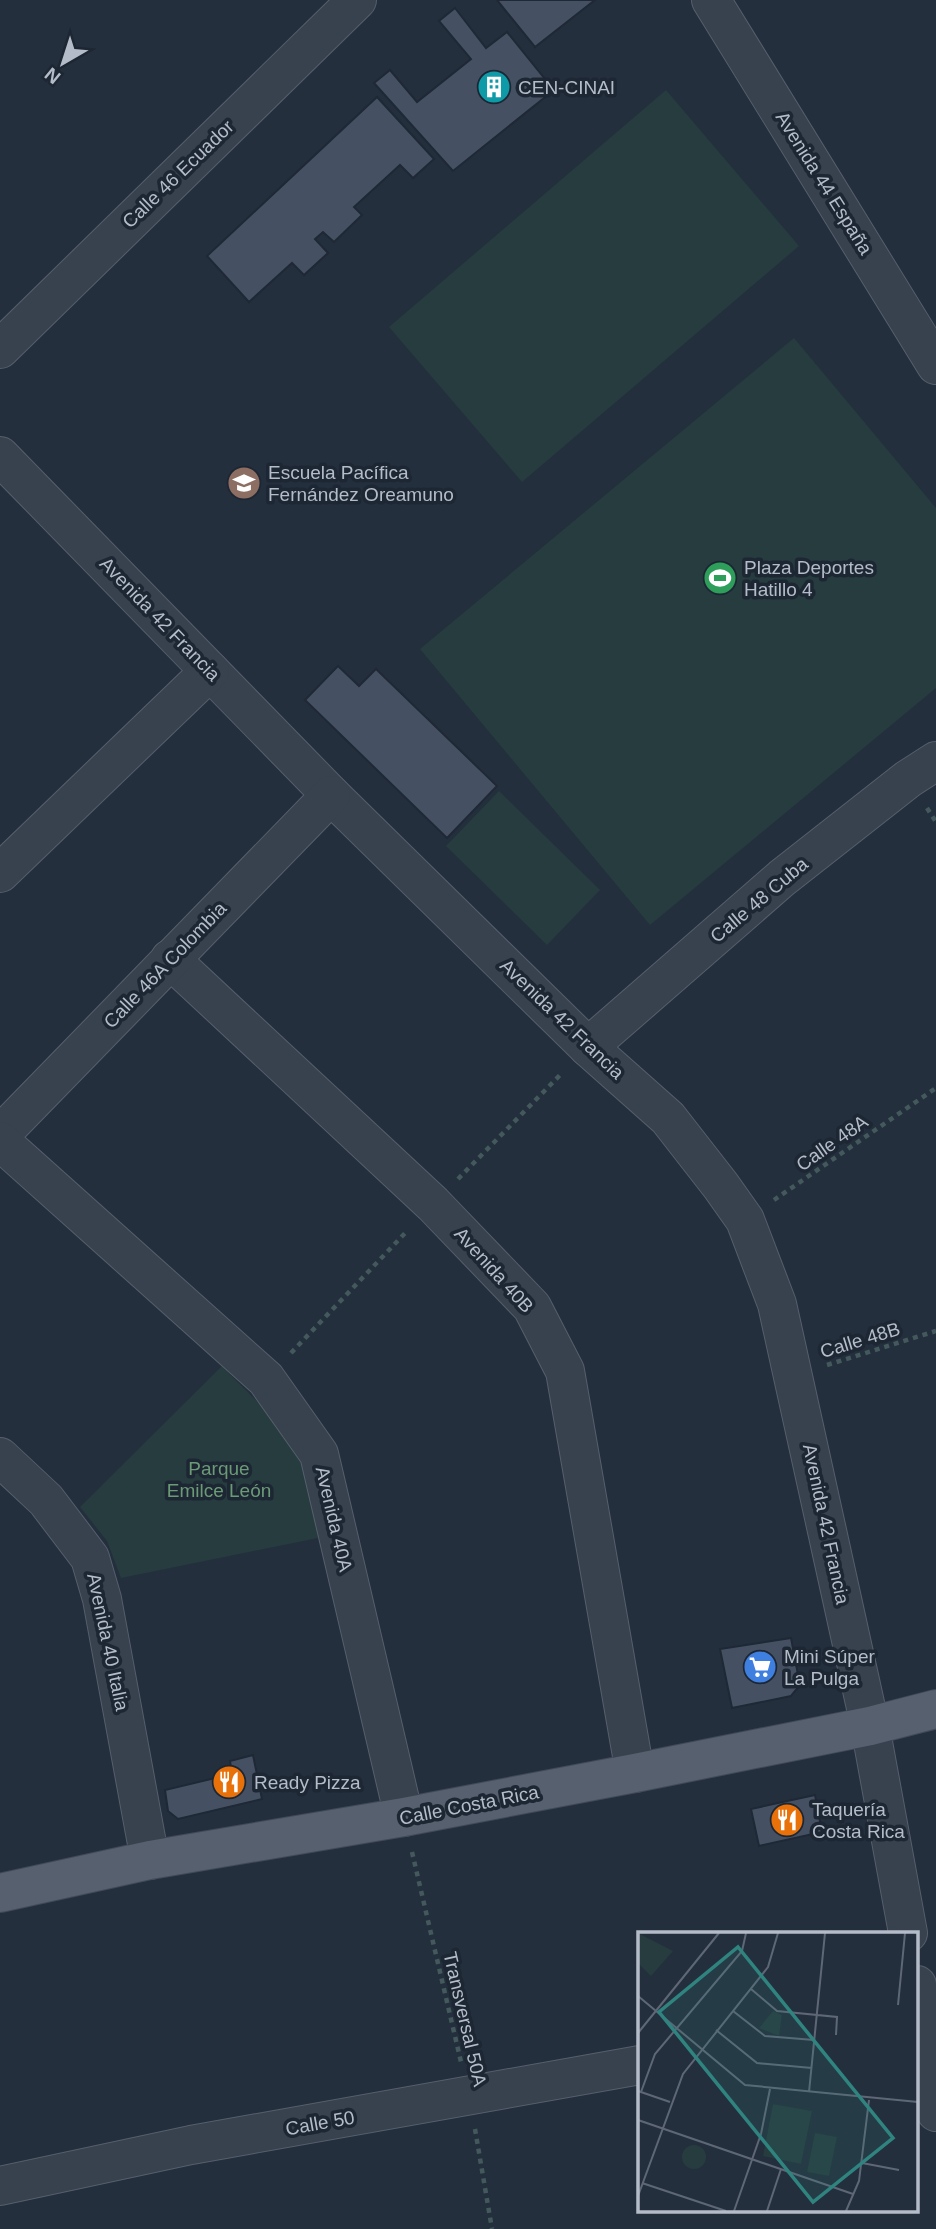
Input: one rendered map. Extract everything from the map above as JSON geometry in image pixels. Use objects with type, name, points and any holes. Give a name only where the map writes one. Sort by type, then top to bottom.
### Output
[{"type":"main road","name":"Calle Costa Rica","points":[[0,1893],[150,1860],[404,1817],[870,1727],[936,1709]]},
{"type":"street","name":"Calle 46 Ecuador","points":[[0,349],[357,0]]},
{"type":"street","name":"Avenida 44 España","points":[[711,0],[936,365]]},
{"type":"street","name":"Avenida 42 Francia","points":[[0,456],[331,795],[588,1047],[668,1118],[745,1220],[777,1304],[870,1727],[908,1932]]},
{"type":"street","points":[[0,873],[210,671]]},
{"type":"street","name":"Calle 48 Cuba","points":[[588,1047],[782,878],[908,779],[936,761]]},
{"type":"street","name":"Calle 46A Colombia","points":[[0,1138],[331,795]]},
{"type":"street","name":"Avenida 40B","points":[[170,960],[433,1204],[532,1307],[565,1371],[635,1773]]},
{"type":"street","name":"Avenida 40A","points":[[0,1138],[266,1379],[318,1454],[404,1817]]},
{"type":"street","name":"Avenida 40 Italia","points":[[0,1457],[46,1500],[90,1558],[102,1599],[150,1860]]},
{"type":"street","points":[[923,2004],[936,2112]]},
{"type":"street","name":"Calle 50","points":[[0,2186],[191,2146],[638,2065]]},
{"type":"path","name":"Calle 48A","points":[[745,1220],[936,1088]]},
{"type":"path","name":"Calle 48B","points":[[793,1376],[936,1331]]},
{"type":"path","name":"Transversal 50A","points":[[404,1817],[469,2097],[492,2229]]},
{"type":"green space","points":[[666,90],[799,246],[522,482],[389,327]]},
{"type":"green space","name":"Plaza Deportes Hatillo 4","points":[[794,338],[936,508],[936,688],[650,925],[420,649]]},
{"type":"green space","points":[[499,791],[600,890],[547,945],[446,846]]},
{"type":"green space","name":"Parque Emilce León","points":[[222,1366],[268,1413],[292,1444],[311,1490],[318,1538],[121,1578],[107,1541],[80,1507]]},
{"type":"building","points":[[497,0],[595,0],[535,47]]},
{"type":"building","name":"CEN-CINAI","points":[[455,8],[486,48],[507,32],[554,90],[453,171],[374,83],[390,70],[417,102],[471,59],[439,21]]},
{"type":"building","points":[[377,97],[434,159],[413,178],[400,165],[354,207],[362,215],[334,242],[323,232],[315,239],[328,253],[304,275],[292,263],[249,302],[207,256]]},
{"type":"building","points":[[338,666],[359,686],[376,669],[497,786],[447,838],[305,700]]},
{"type":"building","name":"Mini Súper La Pulga","points":[[791,1638],[800,1685],[791,1696],[732,1708],[720,1649]]},
{"type":"building","name":"Ready Pizza","points":[[253,1755],[262,1799],[178,1819],[168,1811],[165,1790],[232,1774],[230,1761]]},
{"type":"building","name":"Taquería Costa Rica","points":[[815,1795],[822,1832],[759,1846],[751,1809]]},
{"type":"place","name":"CEN-CINAI","points":[[494,87]]},
{"type":"place","name":"Escuela Pacífica Fernández Oreamuno","points":[[244,483]]},
{"type":"place","name":"Plaza Deportes Hatillo 4","points":[[720,578]]},
{"type":"place","name":"Mini Súper La Pulga","points":[[760,1667]]},
{"type":"place","name":"Ready Pizza","points":[[229,1782]]},
{"type":"place","name":"Taquería Costa Rica","points":[[787,1820]]}]
